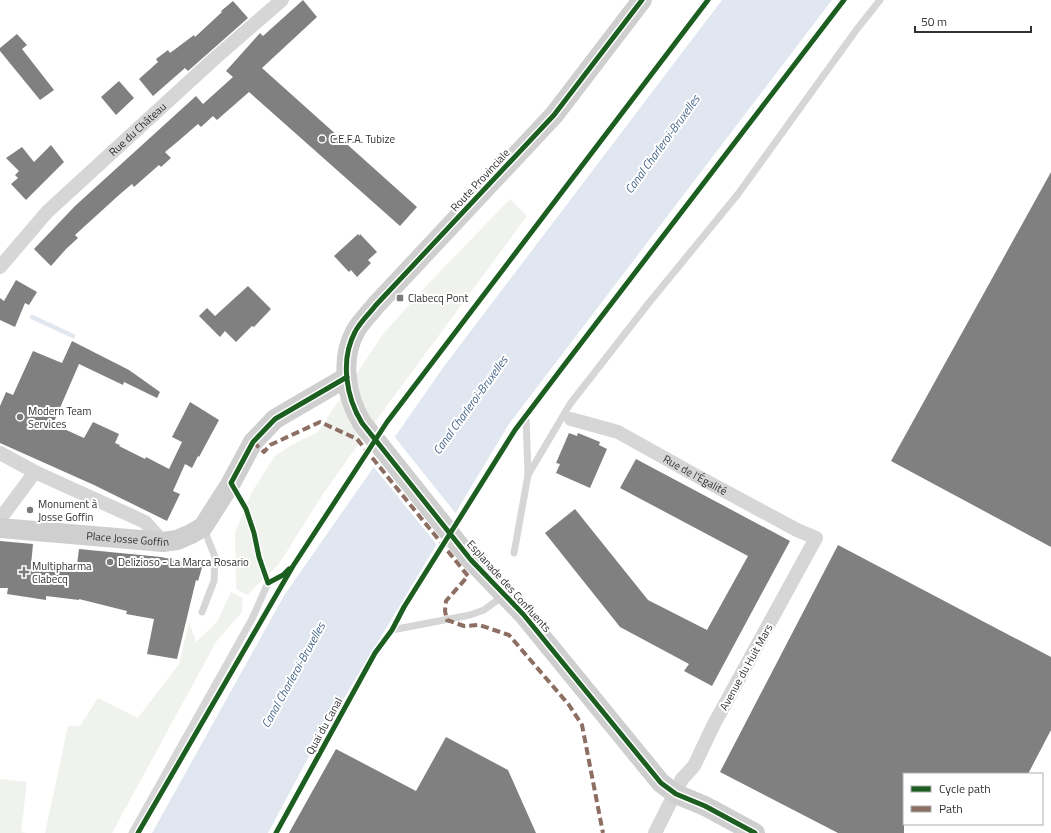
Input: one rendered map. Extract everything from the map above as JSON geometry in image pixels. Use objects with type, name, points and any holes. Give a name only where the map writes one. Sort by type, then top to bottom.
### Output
[{"type":"main road","name":"Route Provinciale","points":[[362,423],[355,411],[348,389],[347,356],[355,332],[372,310],[554,115],[642,0]]},
{"type":"main road","points":[[163,542],[177,540],[192,534],[203,527],[231,483],[253,442],[275,419],[348,377]]},
{"type":"main road","name":"Esplanade des Confluents","points":[[362,423],[471,560],[523,614],[661,782],[676,794],[706,806],[755,833]]},
{"type":"main road","name":"Place Josse Goffin","points":[[0,528],[163,542]]},
{"type":"street","name":"Rue du Château","points":[[0,267],[47,212],[214,58],[282,0]]},
{"type":"street","name":"Rue de l'Égalité","points":[[571,419],[618,432],[701,479],[797,530],[816,538]]},
{"type":"street","name":"Place Josse Goffin","points":[[0,453],[35,472],[145,522],[163,542]]},
{"type":"street","points":[[0,519],[35,472]]},
{"type":"street","name":"Avenue du Huit Mars","points":[[655,833],[676,794],[682,779],[694,766],[718,718],[816,538]]},
{"type":"lane","name":"Quai du Canal","points":[[276,833],[375,653],[392,630],[404,607],[515,430],[566,361],[844,0]]},
{"type":"lane","points":[[528,475],[570,404],[648,304],[738,194],[857,29],[880,0]]},
{"type":"lane","points":[[514,553],[528,475],[526,417]]},
{"type":"lane","points":[[231,483],[246,508],[254,532],[259,557],[268,583]]},
{"type":"lane","points":[[202,612],[214,581],[216,557],[203,527]]},
{"type":"lane","points":[[132,833],[252,620],[268,583],[283,575],[293,566]]},
{"type":"lane","points":[[392,630],[470,615],[484,610],[504,595]]},
{"type":"shaded area","points":[[510,199],[527,216],[350,456],[321,497],[279,564],[247,595],[236,589],[235,532],[252,492],[275,456],[293,444],[318,432],[383,334],[427,285]]},
{"type":"shaded area","points":[[231,592],[243,598],[242,612],[216,642],[112,833],[45,833],[68,726],[80,726],[98,698],[138,718],[179,664],[189,622],[196,642],[217,622]]},
{"type":"shaded area","points":[[0,779],[27,782],[21,832],[27,833],[0,833]]},
{"type":"water","name":"Canal Charleroi-Bruxelles","points":[[722,0],[832,0],[509,424],[308,758],[268,833],[152,833],[285,594],[445,365]]},
{"type":"pier","points":[[393,435],[457,515],[438,546],[372,465]]},
{"type":"building","points":[[303,0],[317,17],[262,68],[417,207],[400,226],[249,92],[217,120],[213,116],[201,127],[198,124],[165,152],[171,158],[161,167],[159,165],[134,187],[132,184],[119,195],[75,235],[78,238],[51,266],[34,249],[75,206],[196,96],[203,104],[233,77],[226,71],[260,33],[263,36]]},
{"type":"building","points":[[233,1],[248,18],[188,71],[185,68],[153,96],[139,79],[158,62],[156,59],[168,50],[170,53],[194,35],[195,37]]},
{"type":"building","points":[[17,34],[27,45],[22,49],[54,90],[40,100],[0,51],[0,48]]},
{"type":"building","points":[[119,81],[134,98],[116,115],[101,97]]},
{"type":"building","points":[[51,145],[64,162],[26,200],[11,184],[18,178],[15,175],[19,171],[6,158],[22,147],[34,162]]},
{"type":"building","points":[[1051,172],[1051,547],[891,461]]},
{"type":"building","points":[[358,234],[359,236],[360,234],[377,252],[368,260],[371,263],[357,277],[351,270],[349,272],[334,256]]},
{"type":"building","points":[[16,280],[37,292],[29,305],[25,303],[15,327],[0,320],[0,298],[4,301]]},
{"type":"building","points":[[248,286],[271,309],[254,327],[252,326],[236,342],[225,331],[220,337],[199,316],[207,308],[215,316]]},
{"type":"building","points":[[72,341],[129,370],[160,392],[157,398],[124,382],[123,385],[79,364],[53,424],[84,438],[93,422],[119,434],[115,443],[120,445],[119,446],[145,459],[146,457],[169,469],[182,442],[172,437],[190,402],[219,420],[192,468],[185,464],[173,491],[180,494],[167,521],[94,485],[0,443],[0,406],[6,392],[13,395],[33,351],[62,363]]},
{"type":"building","points":[[569,433],[577,436],[578,433],[600,442],[599,445],[607,449],[590,488],[556,473],[560,464],[556,463]]},
{"type":"building","points":[[636,459],[790,541],[712,686],[684,671],[689,664],[620,627],[545,533],[575,509],[648,600],[707,630],[748,556],[620,488]]},
{"type":"building","points":[[0,541],[33,544],[31,565],[76,572],[79,549],[161,557],[183,562],[184,558],[203,564],[198,581],[196,580],[177,659],[147,654],[154,619],[126,614],[127,611],[79,599],[46,596],[46,600],[7,594],[8,588],[0,588]]},
{"type":"building","points":[[838,545],[1051,657],[1051,730],[1029,773],[903,773],[904,833],[838,833],[720,772]]},
{"type":"building","points":[[446,737],[508,770],[536,833],[289,833],[336,749],[416,791]]},
{"type":"waterway","points":[[32,317],[73,336]]},
{"type":"marked path","points":[[253,442],[264,452],[270,445],[320,422],[357,439],[468,576],[446,601],[445,611],[447,620],[464,626],[479,625],[509,635],[569,705],[582,725],[603,833]]},
{"type":"cycle path","points":[[642,0],[554,115],[362,321],[350,343],[346,366],[347,378],[352,402],[362,423],[471,560],[523,614],[661,783],[676,794],[705,806],[755,833]]},
{"type":"cycle path","points":[[138,833],[293,566],[387,422],[708,0]]},
{"type":"cycle path","points":[[276,833],[375,653],[392,630],[404,607],[515,430],[844,0]]},
{"type":"cycle path","points":[[289,569],[283,575],[268,583],[259,557],[254,533],[246,509],[231,483],[253,442],[275,419],[347,377]]},
{"type":"place","name":"C.E.F.A. Tubize","points":[[322,139]]},
{"type":"place","name":"Clabecq Pont","points":[[400,298]]},
{"type":"place","name":"Modern Team Services","points":[[20,417]]},
{"type":"place","name":"Monument à Josse Goffin","points":[[30,510]]},
{"type":"place","name":"Delizioso - La Marca Rosario","points":[[110,562]]},
{"type":"place","name":"Multipharma Clabecq","points":[[24,572]]}]
